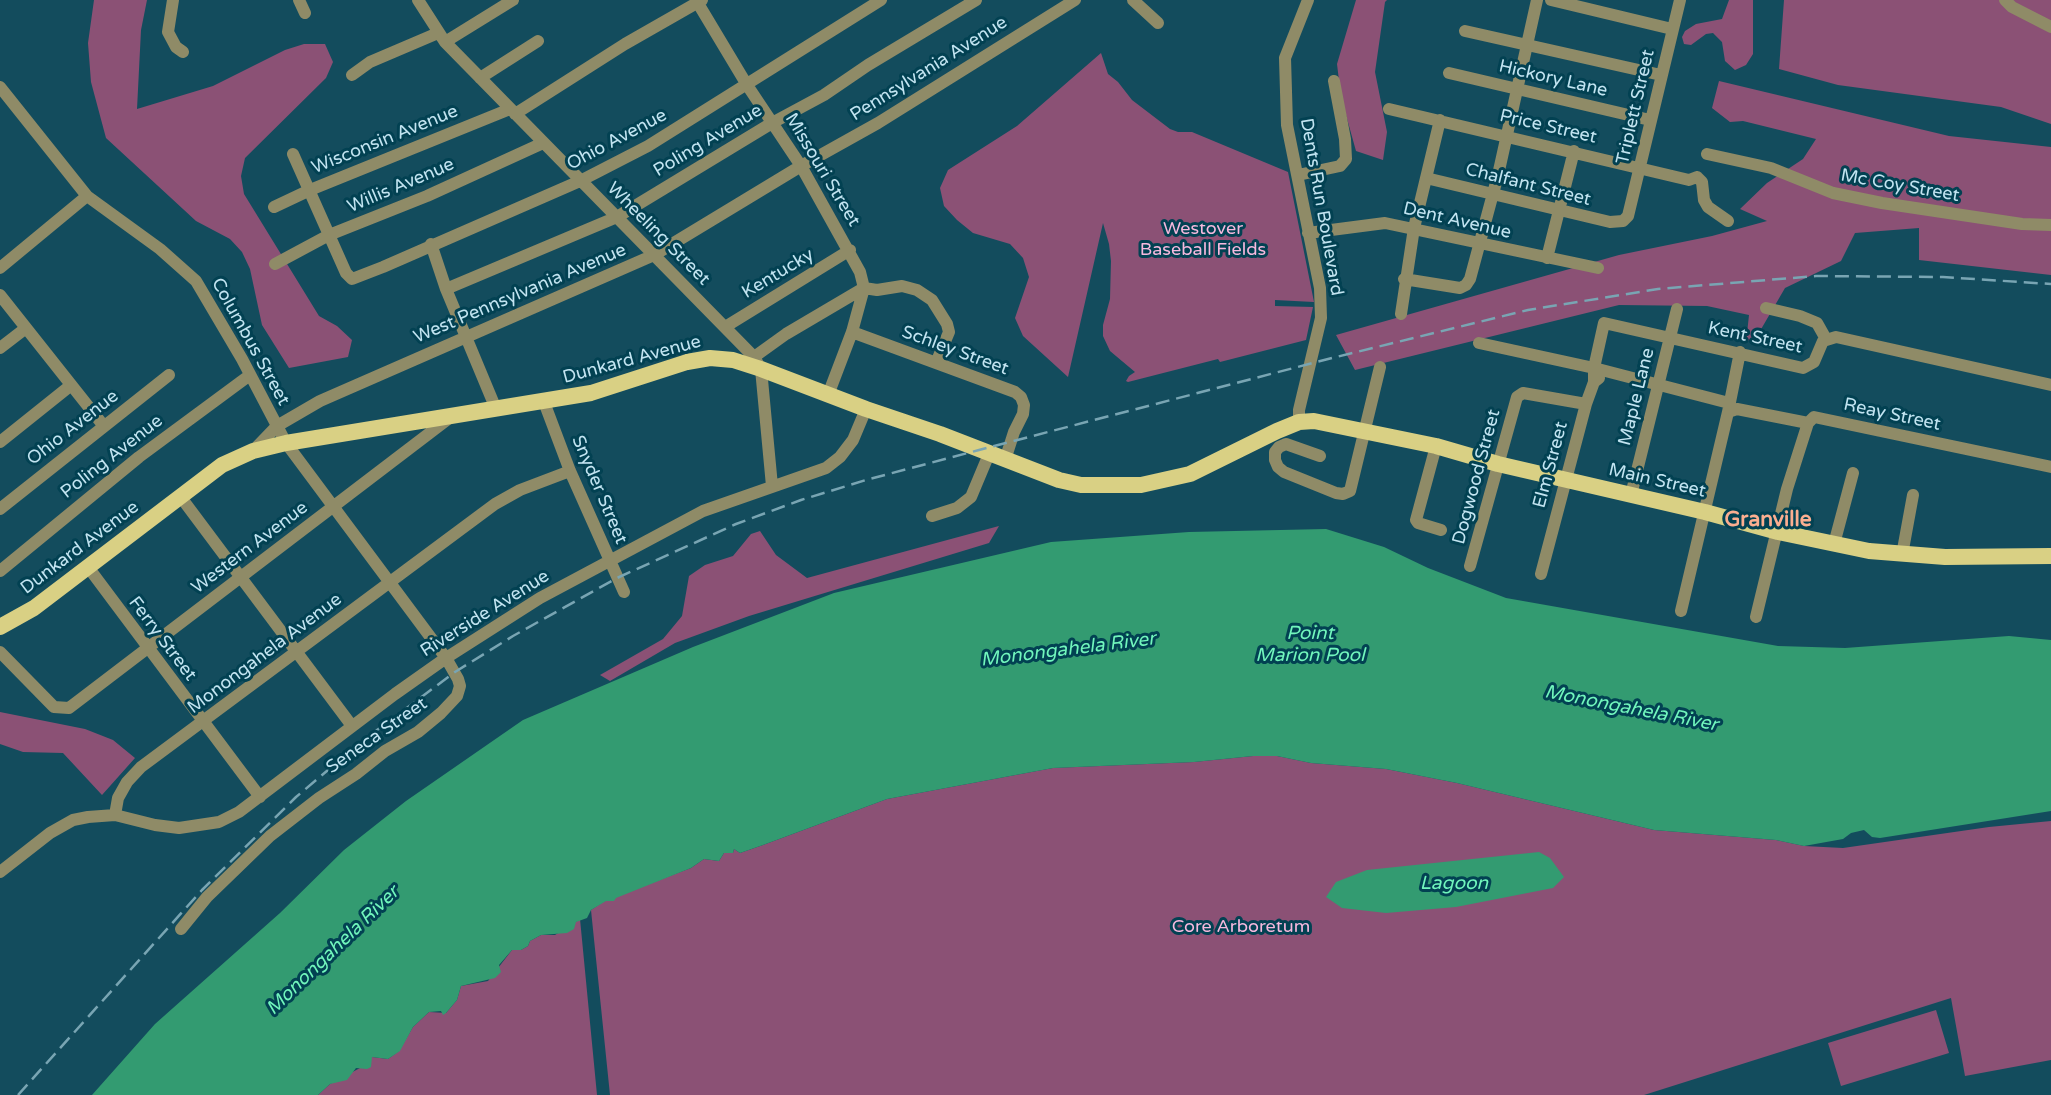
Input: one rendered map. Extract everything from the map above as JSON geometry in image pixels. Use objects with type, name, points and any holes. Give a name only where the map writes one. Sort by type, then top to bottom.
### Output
[{"type":"main road","name":"Dunkard Avenue","points":[[0,627],[34,608],[222,465],[253,451],[286,443],[591,393],[687,362],[710,358],[757,363],[828,395],[940,433],[1059,480],[1081,485],[1141,485],[1190,474],[1247,446],[1275,440],[1299,422]]},
{"type":"main road","name":"Main Street","points":[[1299,422],[1314,421],[1436,446],[1498,464],[1834,544],[1902,555],[2051,556]]},
{"type":"street","points":[[173,0],[168,32],[176,47],[183,52]]},
{"type":"street","points":[[299,0],[305,13]]},
{"type":"street","name":"Wheeling Street","points":[[418,0],[441,38],[725,327],[757,363]]},
{"type":"street","points":[[352,75],[370,62],[441,38],[513,0]]},
{"type":"street","name":"Ohio Avenue","points":[[329,235],[346,273],[352,279],[383,267],[580,181],[648,146],[881,0]]},
{"type":"street","name":"Poling Avenue","points":[[446,289],[617,217],[772,123],[824,95],[868,65],[976,0]]},
{"type":"street","name":"Pennsylvania Avenue","points":[[801,166],[878,123],[1075,0]]},
{"type":"street","points":[[1133,0],[1158,23]]},
{"type":"street","name":"Dents Run Boulevard","points":[[1299,422],[1299,410],[1321,318],[1320,288],[1287,125],[1284,58],[1308,0]]},
{"type":"street","points":[[1404,279],[1460,288],[1471,279],[1507,136],[1537,0]]},
{"type":"street","points":[[1551,0],[1672,29]]},
{"type":"street","name":"Triplett Street","points":[[1623,221],[1628,216],[1680,0]]},
{"type":"street","points":[[2005,0],[2012,7],[2051,27]]},
{"type":"street","name":"Missouri Street","points":[[699,1],[747,85],[801,166],[850,250],[864,288]]},
{"type":"street","name":"Wisconsin Avenue","points":[[274,207],[310,190],[512,111],[699,1]]},
{"type":"street","points":[[1465,31],[1661,75]]},
{"type":"street","points":[[480,78],[538,41]]},
{"type":"street","name":"Hickory Lane","points":[[1449,73],[1650,120]]},
{"type":"street","points":[[1298,175],[1340,166],[1346,159],[1334,81]]},
{"type":"street","name":"Columbus Street","points":[[0,87],[87,196],[170,257],[196,281],[212,305],[286,443]]},
{"type":"street","name":"Price Street","points":[[1389,109],[1640,166],[1689,180],[1697,177]]},
{"type":"street","points":[[1401,314],[1404,279],[1414,228],[1440,120]]},
{"type":"street","name":"Willis Avenue","points":[[275,264],[329,235],[427,196],[543,143]]},
{"type":"street","name":"Mc Coy Street","points":[[1697,177],[1702,173],[1708,150],[1771,168],[1833,193],[1985,218],[2051,225]]},
{"type":"street","points":[[1547,258],[1574,151]]},
{"type":"street","points":[[293,154],[329,235]]},
{"type":"street","name":"West Pennsylvania Avenue","points":[[253,451],[277,426],[320,401],[654,255],[801,166]]},
{"type":"street","points":[[1697,177],[1702,182],[1708,208],[1728,221]]},
{"type":"street","name":"Chalfant Street","points":[[1426,178],[1610,222],[1623,221]]},
{"type":"street","points":[[0,268],[87,196]]},
{"type":"street","name":"Dent Avenue","points":[[1308,233],[1385,223],[1598,268]]},
{"type":"street","points":[[431,244],[446,289],[496,409]]},
{"type":"street","name":"Kentucky","points":[[725,327],[850,250]]},
{"type":"street","points":[[772,486],[757,363],[786,334],[864,288],[877,290],[902,286],[925,294],[947,324],[949,332],[936,363]]},
{"type":"street","points":[[828,395],[852,332],[864,288]]},
{"type":"street","points":[[0,295],[103,425]]},
{"type":"street","name":"Maple Lane","points":[[1631,495],[1677,309]]},
{"type":"street","points":[[1766,309],[1800,316],[1817,323],[1826,339]]},
{"type":"street","name":"Kent Street","points":[[1594,368],[1604,323],[1803,368],[1814,362],[1823,341],[1836,337],[2051,384]]},
{"type":"street","points":[[0,348],[26,328]]},
{"type":"street","name":"Schley Street","points":[[852,332],[1015,392],[1021,397],[1023,414],[1004,460]]},
{"type":"street","name":"Reay Street","points":[[1479,343],[1658,384],[1728,408],[1808,423],[1814,416],[2051,467]]},
{"type":"street","points":[[1681,611],[1740,352]]},
{"type":"street","points":[[1320,456],[1275,440],[1275,460],[1284,472],[1336,493],[1350,491],[1380,367]]},
{"type":"street","points":[[1594,368],[1594,382]]},
{"type":"street","points":[[1594,382],[1608,372]]},
{"type":"street","name":"Ohio Avenue","points":[[0,509],[169,375]]},
{"type":"street","name":"Poling Avenue","points":[[0,571],[118,473],[250,375]]},
{"type":"street","name":"Elm Street","points":[[1541,575],[1594,382]]},
{"type":"street","points":[[2,438],[70,386]]},
{"type":"street","name":"Dogwood Street","points":[[1470,566],[1517,397],[1522,393],[1586,404]]},
{"type":"street","name":"Snyder Street","points":[[544,402],[570,471],[624,592]]},
{"type":"street","name":"Riverside Avenue","points":[[115,815],[179,828],[199,827],[229,817],[260,797],[446,658],[540,598],[704,511],[826,468],[840,457],[853,440],[866,409]]},
{"type":"street","name":"Western Avenue","points":[[0,652],[54,707],[69,708],[452,416]]},
{"type":"street","points":[[1756,617],[1787,489],[1808,423]]},
{"type":"street","name":"Seneca Street","points":[[181,929],[207,897],[270,836],[384,751],[418,732],[450,704],[457,696],[460,686],[446,658],[286,443]]},
{"type":"street","points":[[1436,446],[1416,520],[1441,530]]},
{"type":"street","points":[[932,516],[957,508],[971,497],[989,454]]},
{"type":"street","name":"Monongahela Avenue","points":[[115,815],[118,798],[127,782],[141,767],[507,496],[570,471]]},
{"type":"street","points":[[1834,544],[1853,473]]},
{"type":"street","points":[[1902,555],[1913,495]]},
{"type":"street","points":[[180,496],[352,726]]},
{"type":"street","name":"Ferry Street","points":[[88,567],[260,797]]},
{"type":"street","points":[[0,872],[50,833],[73,820],[115,815]]},
{"type":"street","points":[[0,854],[10,864]]},
{"type":"green space","points":[[94,0],[147,0],[141,30],[137,109],[213,86],[285,50],[304,44],[325,44],[333,62],[326,78],[245,158],[241,176],[244,194],[319,316],[337,326],[352,340],[348,357],[289,368],[262,325],[250,269],[242,252],[230,239],[196,221],[106,138],[91,82],[88,43]]},
{"type":"green space","points":[[1356,0],[1387,0],[1375,72],[1387,132],[1383,160],[1356,151],[1341,97],[1337,64]]},
{"type":"green space","points":[[1729,0],[1753,0],[1753,54],[1746,65],[1735,70],[1725,61],[1722,42],[1713,33],[1706,34],[1691,45],[1684,44],[1682,37],[1685,31],[1696,24],[1722,19]]},
{"type":"green space","points":[[1784,0],[2051,0],[2051,124],[2001,107],[1838,85],[1779,69]]},
{"type":"green space","name":"Westover Baseball Fields","points":[[1101,53],[1108,74],[1132,100],[1170,129],[1192,132],[1288,172],[1314,302],[1275,300],[1275,306],[1313,307],[1306,340],[1220,362],[1218,359],[1126,381],[1135,372],[1110,351],[1103,336],[1110,299],[1111,261],[1103,223],[1068,377],[1023,336],[1015,318],[1029,277],[1023,258],[1010,244],[973,233],[957,220],[944,206],[940,188],[948,170],[1017,126]]},
{"type":"green space","points":[[1719,81],[1949,136],[2051,147],[2051,275],[1919,260],[1919,228],[1855,233],[1841,261],[1785,288],[1760,331],[1746,343],[1749,315],[1707,306],[1619,305],[1355,370],[1336,335],[1619,255],[1712,236],[1767,221],[1740,209],[1767,183],[1803,159],[1816,139],[1743,121],[1730,122],[1712,108]]},
{"type":"green space","points":[[999,526],[989,543],[749,616],[675,643],[610,681],[600,675],[663,639],[682,616],[689,576],[705,565],[733,556],[751,534],[760,531],[776,555],[807,578]]},
{"type":"green space","points":[[0,712],[85,729],[113,740],[135,758],[102,795],[63,753],[23,752],[0,744]]},
{"type":"green space","name":"Core Arboretum","points":[[1277,756],[1311,763],[1386,769],[1457,783],[1654,830],[1776,840],[1804,846],[1843,848],[2051,821],[2051,1060],[1965,1076],[1951,998],[1644,1095],[610,1095],[591,910],[606,900],[691,868],[704,859],[719,861],[724,853],[733,853],[734,849],[740,853],[887,799],[1053,768],[1194,762]]},
{"type":"green space","points":[[580,919],[597,1095],[318,1095],[372,1057],[388,1059],[399,1051],[413,1027],[429,1012],[446,1013],[457,1000],[461,986],[488,981],[512,950],[521,950],[541,935],[555,935]]},
{"type":"green space","points":[[1936,1010],[1949,1053],[1841,1086],[1828,1043]]},
{"type":"water","name":"Point Marion Pool","points":[[1326,529],[1384,547],[1428,568],[1506,598],[1778,646],[1845,648],[2009,636],[2051,640],[2051,811],[1880,838],[1872,837],[1864,830],[1851,833],[1843,839],[1804,846],[1776,840],[1654,830],[1457,783],[1386,769],[1311,763],[1277,756],[1053,768],[887,799],[740,853],[734,849],[733,853],[724,853],[719,861],[704,859],[691,868],[614,901],[606,901],[591,910],[587,918],[576,922],[574,929],[567,933],[541,935],[521,950],[512,950],[499,965],[501,972],[495,978],[461,986],[457,1000],[443,1015],[441,1011],[429,1012],[413,1027],[400,1051],[388,1059],[372,1057],[371,1067],[356,1068],[347,1080],[330,1084],[318,1095],[92,1095],[155,1024],[280,913],[344,850],[406,801],[523,720],[693,647],[834,593],[1051,542],[1189,532]]},
{"type":"water","name":"Lagoon","points":[[1539,852],[1550,858],[1564,877],[1553,888],[1456,907],[1386,913],[1342,908],[1326,897],[1336,882],[1367,870]]},
{"type":"railway","points":[[18,1095],[202,890],[296,797],[365,739],[455,672],[513,636],[617,578],[736,524],[866,480],[1332,358],[1528,310],[1658,289],[1816,276],[1943,277],[2051,284]]},
{"type":"district","name":"Granville","points":[[1768,520]]},
{"type":"water label","name":"Monongahela River","points":[[1068,650]]},
{"type":"water label","name":"Monongahela River","points":[[1631,709]]},
{"type":"water label","name":"Monongahela River","points":[[333,951]]}]
